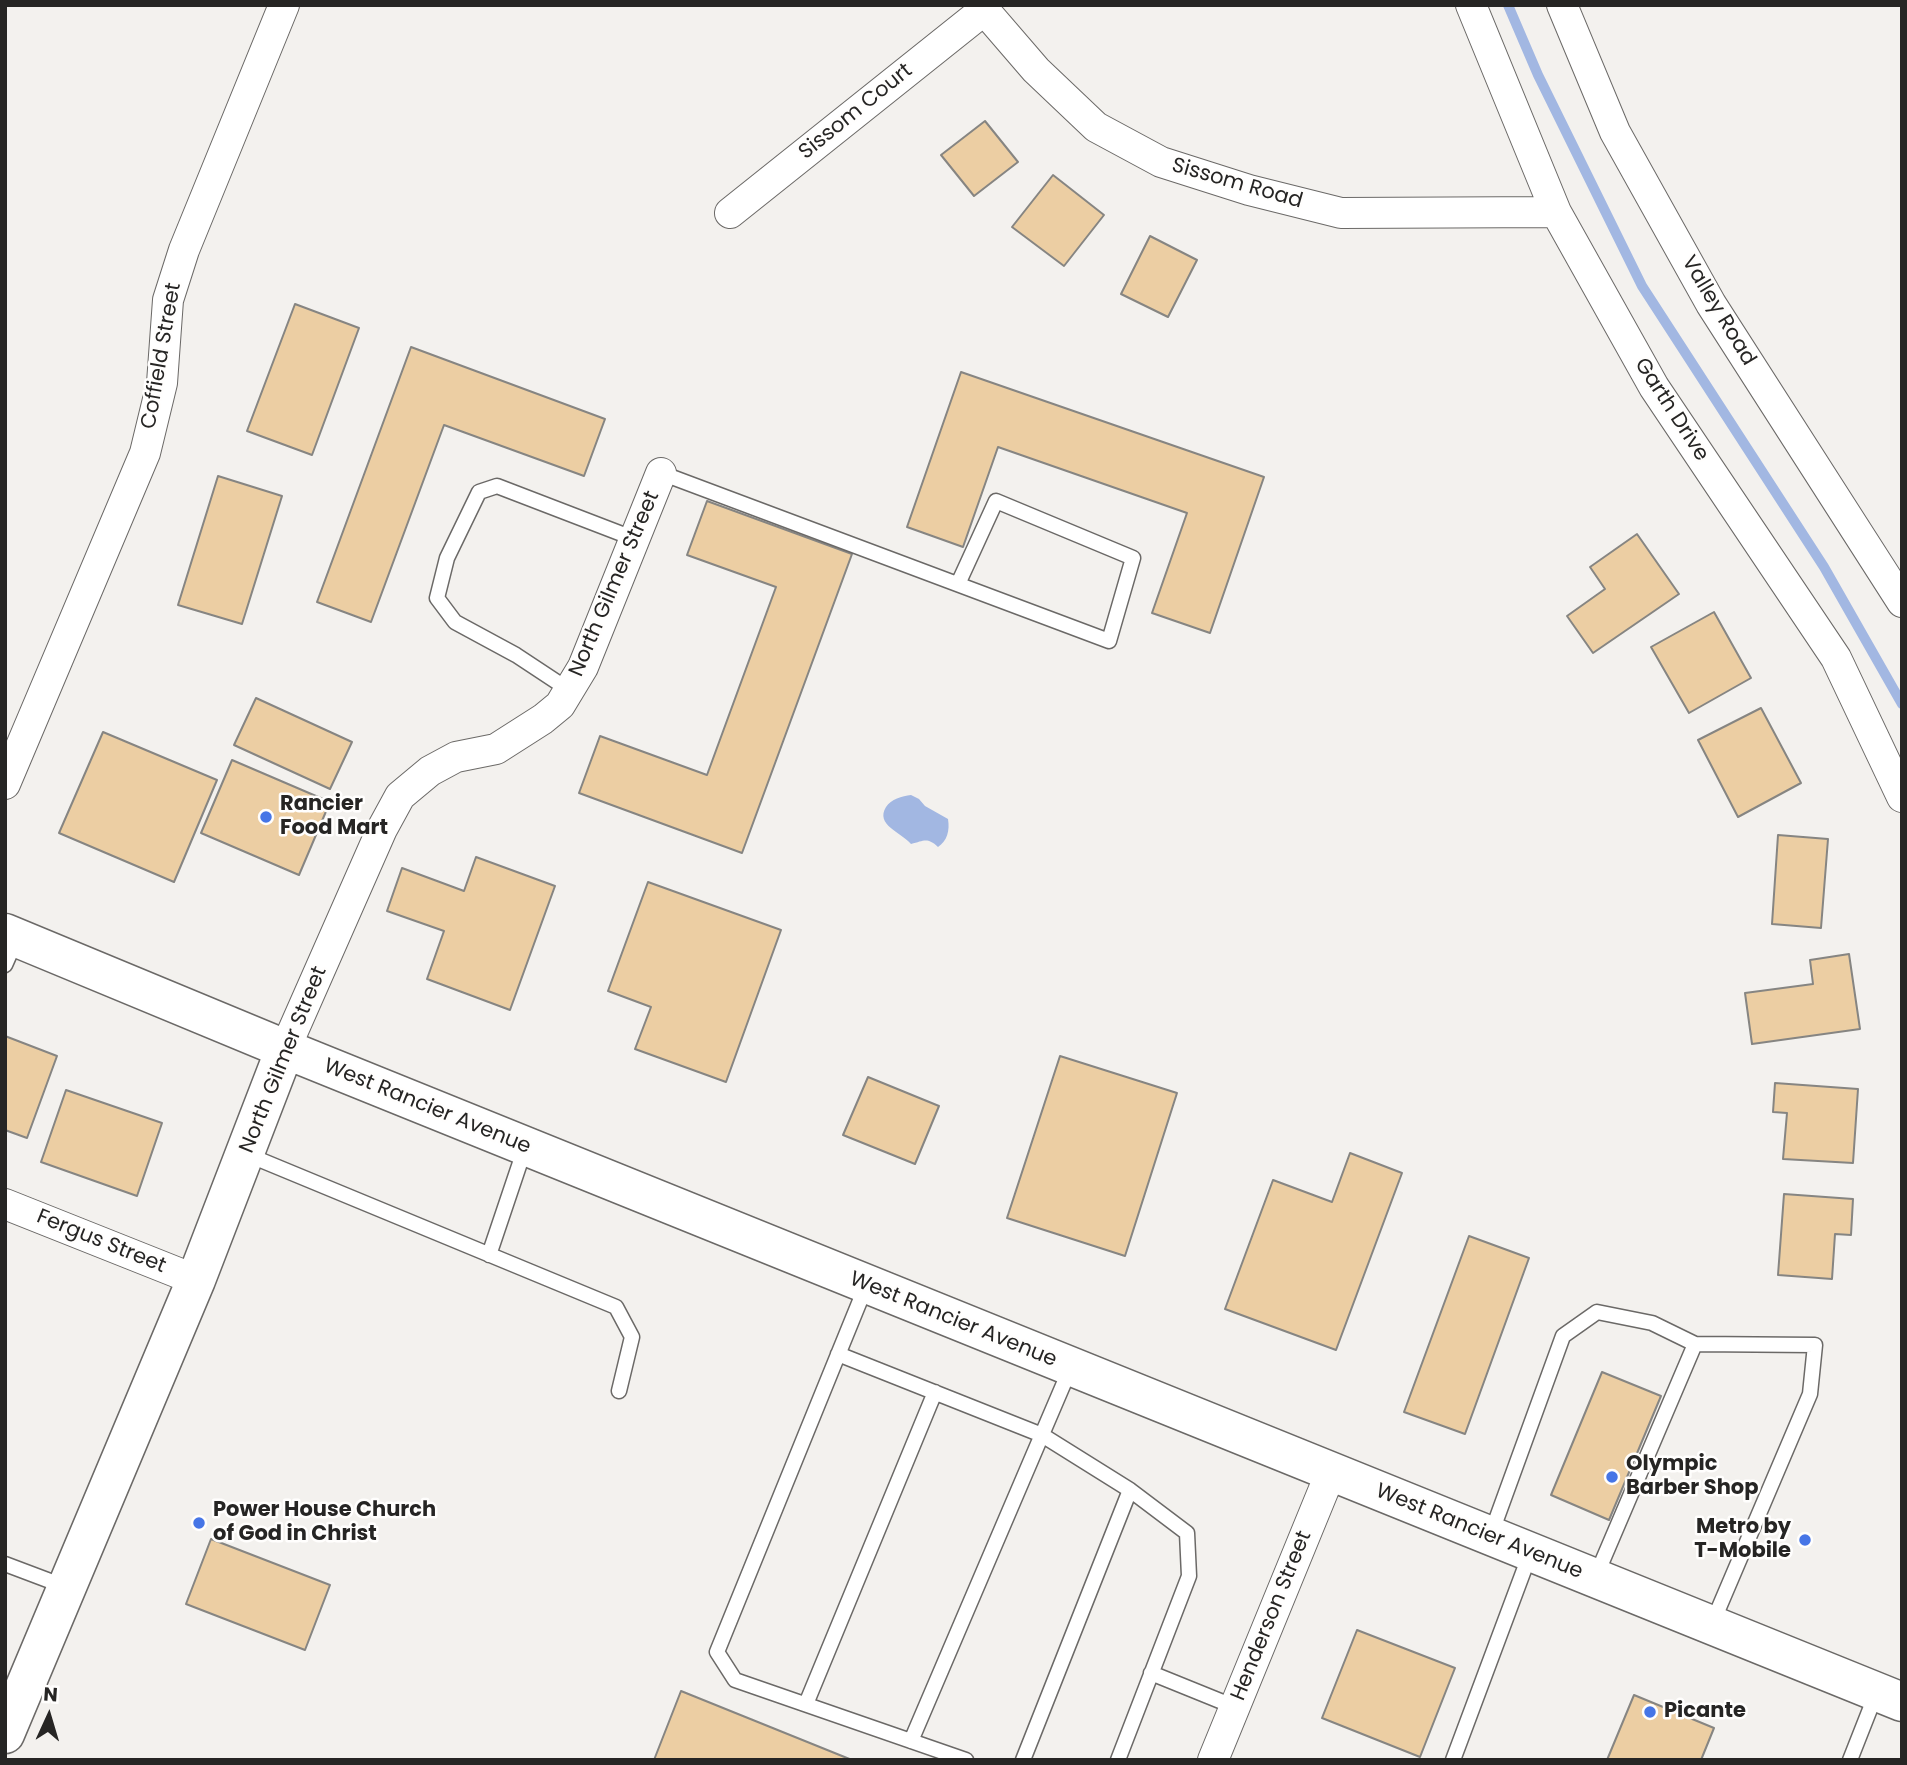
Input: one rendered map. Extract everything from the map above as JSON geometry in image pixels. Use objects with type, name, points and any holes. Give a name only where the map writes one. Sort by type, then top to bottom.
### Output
[{"type":"main road","name":"West Rancier Avenue","points":[[9,946],[285,1049],[1889,1698]]},
{"type":"main road","name":"North Gilmer Street","points":[[5,1734],[196,1280],[285,1049]]},
{"type":"street","name":"Coffield Street","points":[[5,784],[145,453],[162,383],[168,300],[184,250],[284,5]]},
{"type":"street","name":"Garth Drive","points":[[1471,5],[1556,212],[1654,387],[1836,658],[1902,797]]},
{"type":"street","name":"Valley Road","points":[[1562,5],[1615,132],[1704,293],[1902,602]]},
{"type":"street","name":"Sissom Road","points":[[981,8],[1036,70],[1096,127],[1161,162],[1249,190],[1341,213],[1556,212]]},
{"type":"street","name":"Sissom Court","points":[[730,213],[981,8]]},
{"type":"street","name":"North Gilmer Street","points":[[285,1049],[382,830],[400,796],[430,771],[456,757],[496,749],[560,705],[583,667],[661,473]]},
{"type":"street","name":"Fergus Street","points":[[5,1205],[196,1280]]},
{"type":"street","name":"Henderson Street","points":[[1213,1760],[1331,1472]]},
{"type":"lane","points":[[661,473],[1109,641],[1133,558],[996,501],[958,584]]},
{"type":"lane","points":[[569,690],[516,655],[456,622],[438,598],[447,558],[479,492],[497,486],[635,539]]},
{"type":"lane","points":[[489,1255],[525,1146]]},
{"type":"lane","points":[[245,1154],[616,1307],[632,1337],[619,1391]]},
{"type":"lane","points":[[866,1285],[717,1652],[735,1680],[966,1760]]},
{"type":"lane","points":[[1490,1536],[1563,1336],[1597,1312],[1652,1323],[1695,1344],[1815,1345],[1810,1394],[1711,1625]]},
{"type":"lane","points":[[1595,1579],[1695,1344]]},
{"type":"lane","points":[[838,1354],[1042,1435],[1130,1490],[1187,1533],[1189,1576],[1118,1760]]},
{"type":"lane","points":[[911,1741],[1071,1367]]},
{"type":"lane","points":[[806,1704],[935,1392]]},
{"type":"lane","points":[[1023,1760],[1130,1490]]},
{"type":"lane","points":[[1453,1760],[1530,1553]]},
{"type":"lane","points":[[5,1564],[66,1587]]},
{"type":"lane","points":[[1151,1673],[1235,1707]]},
{"type":"lane","points":[[1850,1760],[1889,1698]]},
{"type":"water","points":[[911,795],[948,819],[947,835],[938,847],[928,841],[911,844],[886,823],[886,807],[900,797]]},
{"type":"building","points":[[985,121],[1018,162],[974,196],[941,155]]},
{"type":"building","points":[[1053,175],[1104,215],[1064,266],[1012,227]]},
{"type":"building","points":[[1150,236],[1197,260],[1168,317],[1121,294]]},
{"type":"building","points":[[295,304],[359,328],[312,455],[247,431]]},
{"type":"building","points":[[411,347],[605,419],[584,476],[444,425],[371,622],[317,602]]},
{"type":"building","points":[[961,372],[1264,477],[1210,633],[1152,613],[1187,513],[998,447],[963,547],[907,527]]},
{"type":"building","points":[[218,476],[282,496],[242,624],[178,605]]},
{"type":"building","points":[[707,501],[852,554],[742,853],[579,793],[600,736],[707,775],[776,587],[687,555]]},
{"type":"building","points":[[1637,534],[1679,594],[1593,653],[1567,616],[1605,589],[1590,567]]},
{"type":"building","points":[[1714,612],[1751,678],[1689,713],[1651,647]]},
{"type":"building","points":[[256,698],[352,742],[330,789],[234,745]]},
{"type":"building","points":[[1761,708],[1801,783],[1738,817],[1698,740]]},
{"type":"building","points":[[103,732],[217,780],[174,882],[59,833]]},
{"type":"building","name":"Rancier Food Mart","points":[[232,760],[330,802],[299,875],[201,833]]},
{"type":"building","points":[[1778,835],[1828,839],[1821,928],[1772,924]]},
{"type":"building","points":[[476,857],[555,886],[510,1010],[427,979],[444,931],[387,911],[402,868],[464,891]]},
{"type":"building","points":[[648,882],[781,930],[726,1082],[635,1049],[651,1007],[608,991]]},
{"type":"building","points":[[1849,954],[1860,1029],[1752,1044],[1745,993],[1813,984],[1810,960]]},
{"type":"building","points":[[5,1036],[57,1056],[27,1138],[5,1130]]},
{"type":"building","points":[[1060,1056],[1177,1093],[1125,1256],[1007,1218]]},
{"type":"building","points":[[868,1077],[939,1106],[915,1164],[843,1135]]},
{"type":"building","points":[[1775,1083],[1858,1089],[1853,1163],[1783,1159],[1787,1113],[1773,1112]]},
{"type":"building","points":[[66,1090],[162,1123],[137,1196],[41,1162]]},
{"type":"building","points":[[1350,1153],[1402,1173],[1336,1350],[1225,1309],[1273,1180],[1332,1202]]},
{"type":"building","points":[[1784,1194],[1853,1199],[1851,1235],[1835,1234],[1832,1279],[1778,1275]]},
{"type":"building","points":[[1469,1236],[1529,1258],[1465,1434],[1404,1412]]},
{"type":"building","points":[[1602,1372],[1661,1396],[1609,1520],[1551,1495]]},
{"type":"building","points":[[211,1539],[330,1585],[305,1650],[186,1604]]},
{"type":"building","points":[[1357,1630],[1455,1668],[1420,1757],[1322,1718]]},
{"type":"building","points":[[681,1691],[852,1760],[654,1760]]},
{"type":"building","name":"Picante","points":[[1634,1695],[1714,1728],[1701,1760],[1607,1760]]},
{"type":"waterway","points":[[1508,5],[1538,75],[1642,286],[1824,567],[1902,704]]},
{"type":"place","name":"Rancier Food Mart","points":[[266,817]]},
{"type":"place","name":"Olympic Barber Shop","points":[[1612,1477]]},
{"type":"place","name":"Power House Church of God in Christ","points":[[199,1523]]},
{"type":"place","name":"Metro by T-Mobile","points":[[1805,1540]]},
{"type":"place","name":"Picante","points":[[1650,1712]]}]
